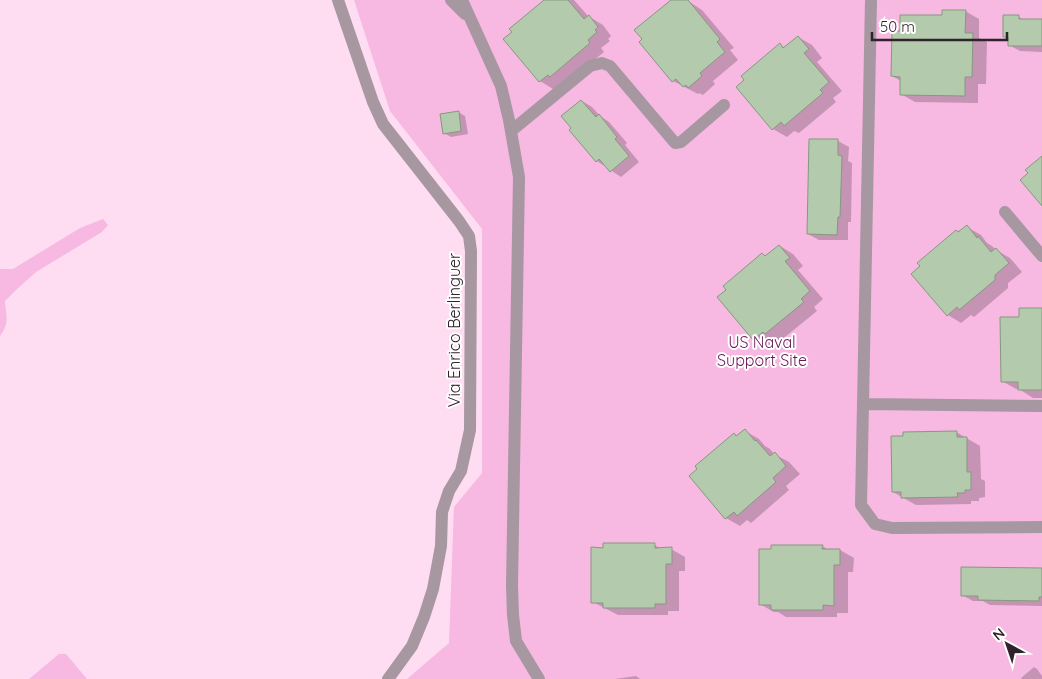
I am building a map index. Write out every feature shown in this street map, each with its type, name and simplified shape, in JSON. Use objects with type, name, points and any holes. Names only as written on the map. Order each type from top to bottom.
[{"type":"street","name":"Via Enrico Berlinguer","points":[[338,0],[373,102],[383,124],[459,221],[468,236],[471,251],[470,430],[462,471],[449,491],[442,512],[441,546],[433,589],[412,646],[388,679]]},
{"type":"street","points":[[451,0],[471,20]]},
{"type":"street","points":[[462,0],[501,86],[519,178],[513,615],[516,641],[539,679]]},
{"type":"street","points":[[871,0],[862,505],[875,524],[892,528],[1042,527]]},
{"type":"street","points":[[511,131],[590,66],[602,63],[610,66],[675,143],[681,142],[724,105]]},
{"type":"street","points":[[1005,212],[1042,256]]},
{"type":"street","points":[[864,404],[1042,406]]},
{"type":"green space","name":"US Naval Support Site","points":[[354,0],[1042,0],[1042,679],[407,679],[449,643],[454,507],[482,473],[482,229],[390,111]]},
{"type":"green space","points":[[103,219],[108,225],[102,232],[36,272],[5,301],[6,323],[0,336],[0,269],[13,269],[80,228]]},
{"type":"green space","points":[[59,654],[66,654],[87,679],[29,679]]},
{"type":"building","points":[[544,0],[568,0],[584,19],[589,15],[598,27],[595,30],[597,32],[588,40],[590,43],[550,77],[548,75],[539,82],[503,39],[512,32],[509,29]]},
{"type":"building","points":[[671,0],[688,0],[720,39],[717,42],[725,52],[700,73],[702,76],[688,88],[686,85],[683,87],[676,79],[672,82],[639,42],[642,39],[634,30]]},
{"type":"building","points":[[942,10],[966,10],[965,33],[973,33],[972,77],[965,77],[965,96],[900,95],[900,77],[891,76],[892,31],[900,31],[900,15],[942,15]]},
{"type":"building","points":[[1003,15],[1019,15],[1019,19],[1042,19],[1042,46],[1008,46],[1008,37],[1003,37]]},
{"type":"building","points":[[798,36],[809,49],[804,53],[829,82],[820,90],[823,93],[784,126],[781,122],[772,130],[736,87],[744,80],[741,76],[780,43],[783,48]]},
{"type":"building","points":[[581,100],[596,117],[599,114],[617,137],[615,139],[629,156],[610,172],[599,159],[596,162],[569,130],[571,128],[561,116]]},
{"type":"building","points":[[459,111],[461,131],[443,134],[440,114]]},
{"type":"building","points":[[809,139],[838,139],[838,155],[842,156],[840,217],[838,217],[837,235],[807,234]]},
{"type":"building","points":[[1042,156],[1042,206],[1020,180],[1028,173],[1025,170]]},
{"type":"building","points":[[967,225],[991,252],[996,248],[1009,263],[995,275],[995,280],[959,310],[957,307],[947,316],[911,274],[920,266],[917,263],[956,230],[958,232]]},
{"type":"building","points":[[779,245],[790,258],[785,261],[810,291],[801,299],[804,302],[765,334],[763,332],[753,340],[717,297],[726,290],[723,286],[762,253],[765,256]]},
{"type":"building","points":[[1019,308],[1042,308],[1042,390],[1018,390],[1018,382],[1001,382],[1000,317],[1019,317]]},
{"type":"building","points":[[745,429],[770,456],[775,452],[786,466],[773,478],[776,482],[737,516],[734,512],[725,519],[689,476],[697,469],[695,466],[734,433],[736,436]]},
{"type":"building","points":[[957,431],[957,437],[967,437],[967,472],[971,472],[971,490],[965,490],[965,493],[957,493],[958,497],[901,498],[901,492],[892,492],[891,436],[903,436],[903,432]]},
{"type":"building","points":[[603,543],[655,543],[655,548],[672,547],[672,564],[666,564],[666,604],[655,604],[655,608],[603,608],[603,603],[591,603],[591,547],[603,548]]},
{"type":"building","points":[[771,545],[823,545],[822,549],[840,549],[840,565],[834,565],[834,606],[823,605],[823,610],[771,610],[771,605],[759,605],[759,549],[771,549]]},
{"type":"building","points":[[961,567],[1042,568],[1042,597],[1039,597],[1039,601],[978,600],[978,596],[961,596]]}]
